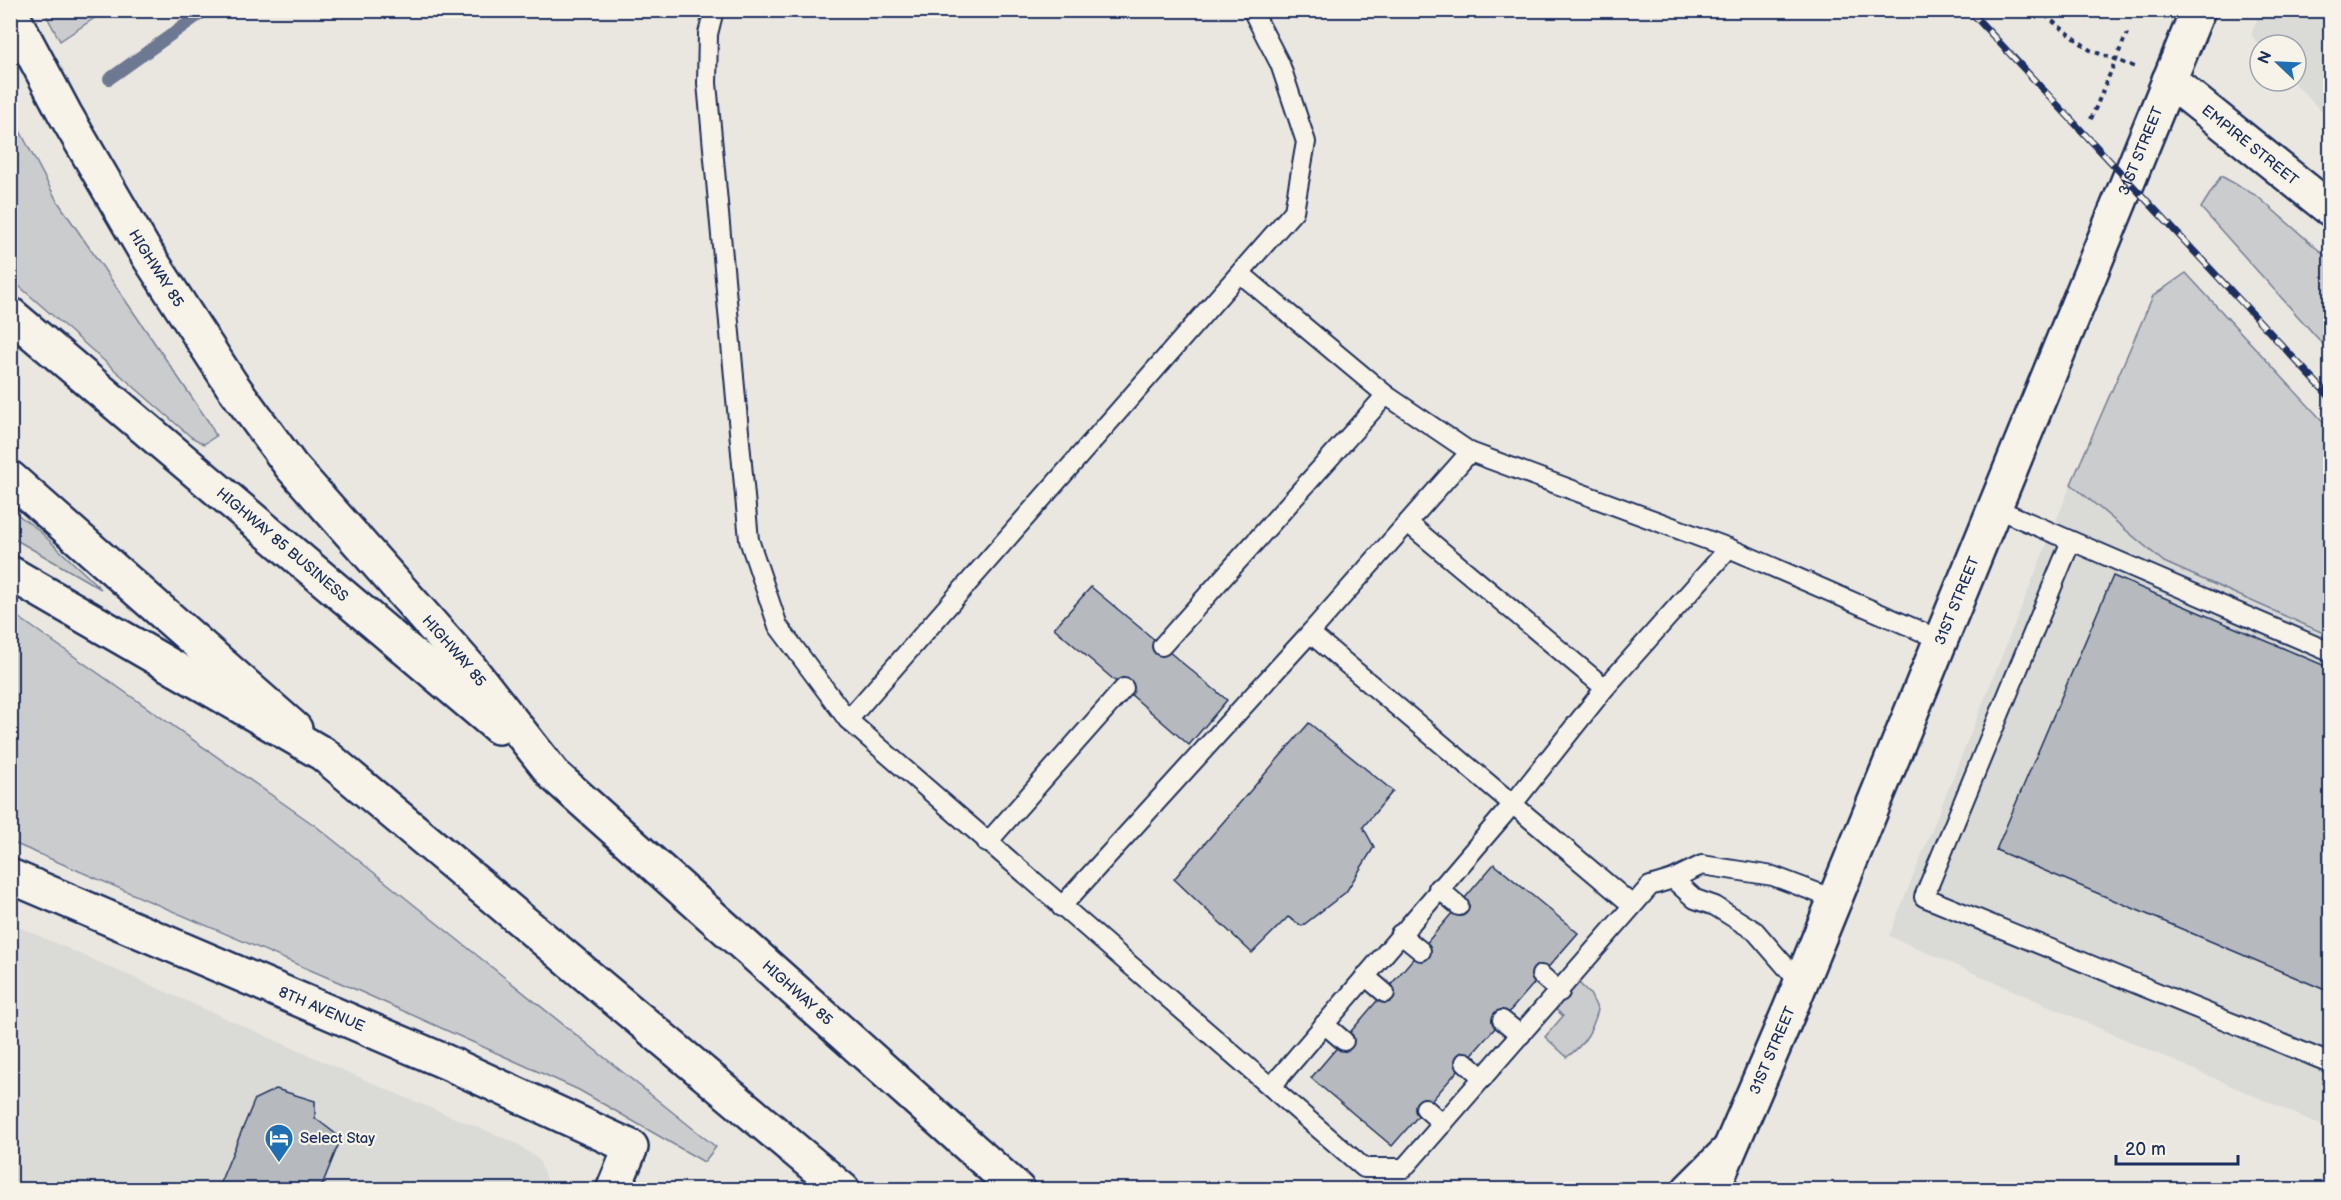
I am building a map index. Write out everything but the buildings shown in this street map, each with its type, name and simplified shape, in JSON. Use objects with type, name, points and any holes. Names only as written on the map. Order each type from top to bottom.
[{"type":"main road","name":"31ST STREET","points":[[1713,1190],[2198,10]]},
{"type":"main road","name":"HIGHWAY 85","points":[[10,11],[65,114],[143,248],[231,384],[291,466],[469,667],[554,775],[1018,1190]]},
{"type":"main road","name":"EMPIRE STREET","points":[[2169,80],[2331,209]]},
{"type":"main road","name":"HIGHWAY 85 BUSINESS","points":[[10,314],[554,775]]},
{"type":"main road","points":[[10,478],[323,754],[843,1190]]},
{"type":"main road","points":[[10,573],[323,754]]},
{"type":"main road","name":"8TH AVENUE","points":[[10,876],[446,1062],[632,1147],[613,1190]]},
{"type":"main road","points":[[1689,1190],[1727,1152]]},
{"type":"lane","points":[[714,10],[708,34],[707,83],[748,540],[778,626],[848,720],[1364,1168],[1404,1168],[1560,992],[1631,904],[1650,886],[1673,879],[1702,865],[1773,876],[1834,899]]},
{"type":"lane","points":[[848,720],[1294,212],[1306,142],[1280,64],[1252,10]]},
{"type":"lane","points":[[1241,274],[1386,395],[1470,452],[1729,548],[1941,640]]},
{"type":"lane","points":[[1162,646],[1386,395]]},
{"type":"lane","points":[[1061,907],[1310,633],[1470,452]]},
{"type":"lane","points":[[1995,508],[2331,652]]},
{"type":"lane","points":[[1408,523],[1605,688]]},
{"type":"lane","points":[[2071,541],[1924,897],[2331,1063]]},
{"type":"lane","points":[[1271,1087],[1438,888],[1512,805],[1605,688],[1729,548]]},
{"type":"lane","points":[[1310,633],[1631,904]]},
{"type":"lane","points":[[987,843],[1124,688]]},
{"type":"lane","points":[[1673,879],[1695,899],[1715,906],[1755,931],[1800,983]]},
{"type":"lane","points":[[1438,888],[1459,906]]},
{"type":"lane","points":[[1400,934],[1421,951]]},
{"type":"lane","points":[[1541,975],[1560,992]]},
{"type":"lane","points":[[1365,976],[1384,993]]},
{"type":"lane","points":[[1502,1020],[1521,1035]]},
{"type":"lane","points":[[1324,1024],[1344,1041]]},
{"type":"lane","points":[[1465,1062],[1483,1078]]},
{"type":"lane","points":[[1425,1108],[1443,1124]]},
{"type":"path","points":[[2038,10],[2090,50],[2169,80]]},
{"type":"path","points":[[2091,119],[2127,33]]},
{"type":"shaded area","points":[[44,11],[105,11],[60,41]]},
{"type":"shaded area","points":[[2260,11],[2330,11],[2330,121],[2304,93],[2308,93],[2308,33],[2252,33]]},
{"type":"shaded area","points":[[10,112],[56,199],[208,421],[216,436],[204,444],[191,437],[11,279]]},
{"type":"shaded area","points":[[2221,176],[2257,196],[2330,260],[2330,352],[2201,208]]},
{"type":"shaded area","points":[[2186,273],[2330,429],[2330,636],[2164,562],[2071,484],[2153,296]]},
{"type":"shaded area","points":[[2071,484],[2164,562],[2330,636],[2330,1129],[1889,936]]},
{"type":"shaded area","points":[[10,509],[36,528],[101,589],[11,537]]},
{"type":"shaded area","points":[[11,612],[317,827],[716,1147],[704,1162],[579,1090],[350,987],[11,842]]},
{"type":"shaded area","points":[[10,923],[404,1097],[516,1143],[539,1160],[550,1189],[11,1189]]},
{"type":"shaded area","points":[[1578,982],[1590,994],[1598,1010],[1587,1037],[1567,1057],[1545,1037],[1563,1016],[1549,1003]]},
{"type":"waterway","points":[[109,79],[206,10]]},
{"type":"railway","points":[[1969,10],[2330,397]]},
{"type":"place","name":"Select Stay","points":[[279,1164]]}]
